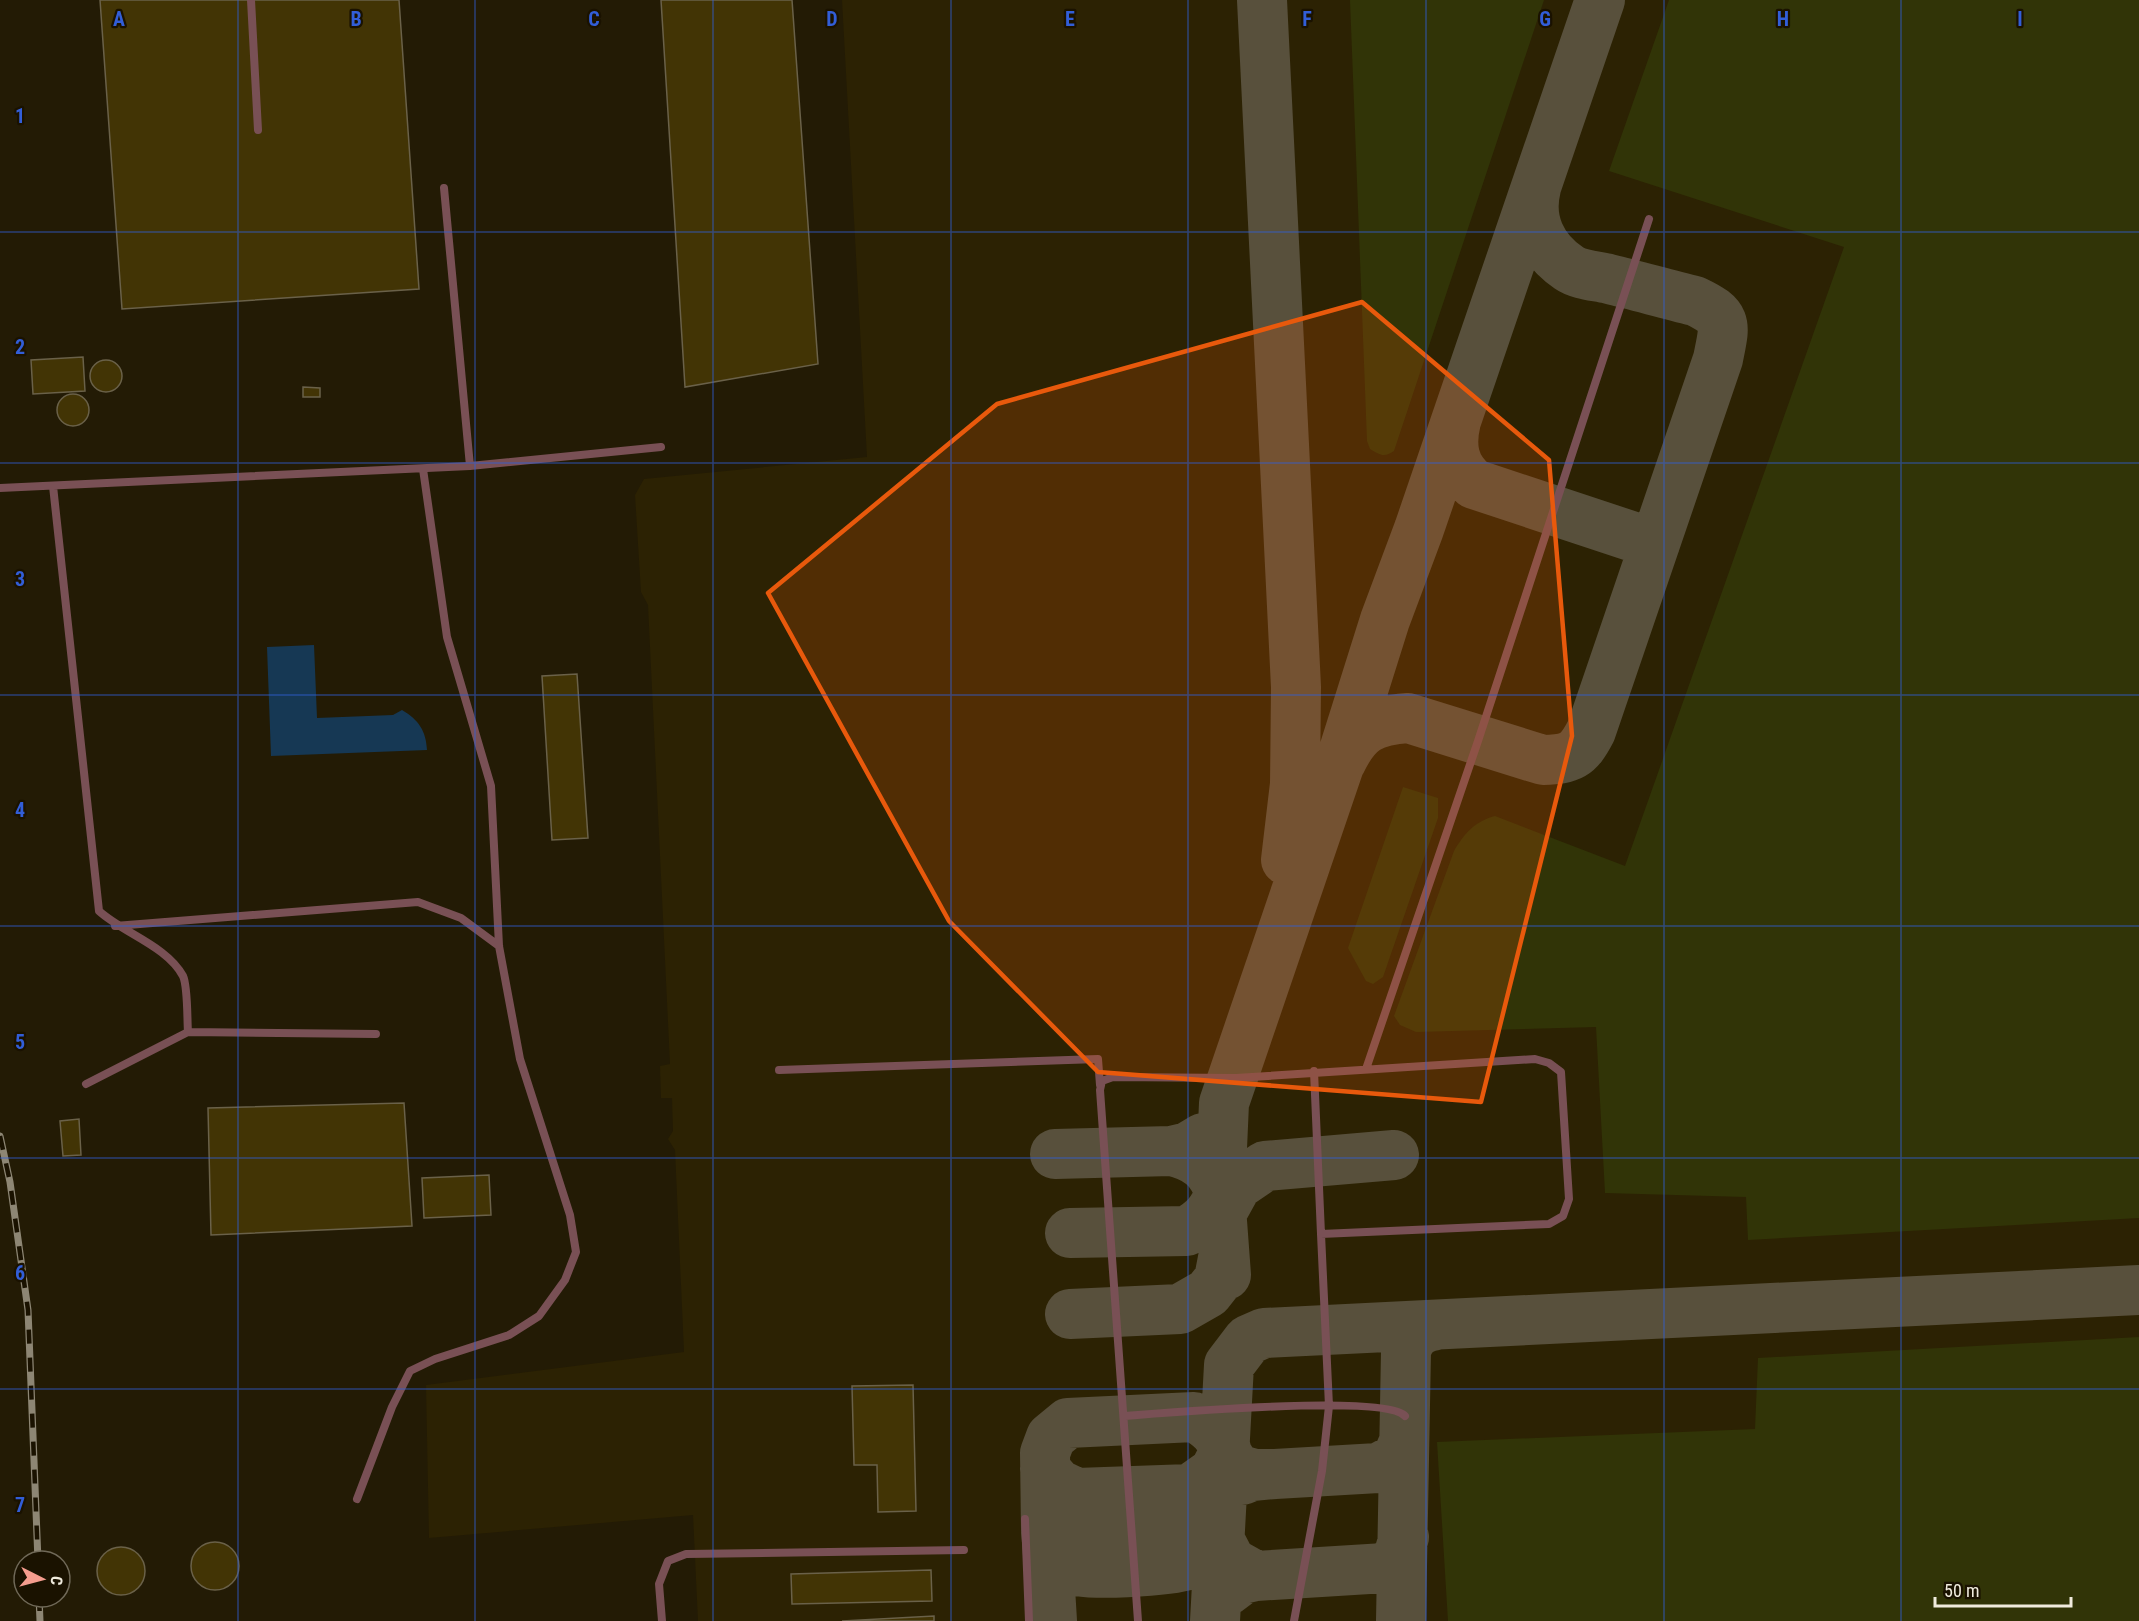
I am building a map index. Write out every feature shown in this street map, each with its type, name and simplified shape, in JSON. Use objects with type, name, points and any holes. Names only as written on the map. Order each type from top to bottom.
[{"type":"lane","points":[[251,0],[258,130]]},
{"type":"lane","points":[[444,188],[470,466]]},
{"type":"lane","points":[[1366,1069],[1474,752],[1649,219]]},
{"type":"lane","points":[[0,488],[423,469],[660,447]]},
{"type":"lane","points":[[357,1499],[392,1407],[410,1371],[435,1359],[509,1335],[539,1316],[565,1280],[576,1252],[570,1215],[519,1059],[499,946],[491,786],[447,637],[423,469]]},
{"type":"lane","points":[[53,486],[99,911],[115,926],[154,945],[183,977],[188,1032]]},
{"type":"lane","points":[[115,926],[418,902],[461,918],[499,946]]},
{"type":"lane","points":[[87,1084],[188,1032],[376,1034]]},
{"type":"lane","points":[[779,1070],[1098,1059],[1138,1621]]},
{"type":"lane","points":[[1100,1085],[1106,1078],[1113,1077],[1236,1077],[1535,1059],[1549,1063],[1561,1072],[1569,1199],[1563,1216],[1549,1224],[1321,1234]]},
{"type":"lane","points":[[1294,1621],[1322,1471],[1329,1406],[1314,1071]]},
{"type":"lane","points":[[1124,1416],[1227,1408],[1329,1406],[1394,1409],[1405,1416]]},
{"type":"lane","points":[[1025,1519],[1029,1621]]},
{"type":"lane","points":[[663,1621],[659,1584],[668,1561],[686,1554],[964,1550]]},
{"type":"highlighted area","points":[[1362,302],[1549,460],[1572,736],[1481,1102],[1098,1072],[949,921],[768,593],[997,404]]},
{"type":"shaded area","points":[[842,0],[2139,0],[2139,1621],[698,1621],[693,1515],[429,1538],[426,1385],[684,1352],[675,1150],[668,1139],[673,1131],[672,1098],[661,1098],[660,1066],[670,1064],[648,605],[641,592],[635,495],[644,479],[867,457]]},
{"type":"green space","points":[[1350,0],[1544,0],[1394,451],[1385,455],[1370,449],[1367,441]]},
{"type":"green space","points":[[1669,0],[2139,0],[2139,1218],[1748,1240],[1746,1197],[1605,1193],[1596,1027],[1416,1032],[1400,1025],[1394,1016],[1454,851],[1466,834],[1476,825],[1495,816],[1625,866],[1844,247],[1609,171]]},
{"type":"green space","points":[[1403,787],[1438,798],[1438,818],[1383,977],[1373,984],[1366,981],[1348,948]]},
{"type":"green space","points":[[2139,1337],[2139,1621],[1448,1621],[1437,1442],[1755,1429],[1758,1358]]},
{"type":"water","points":[[314,645],[317,718],[393,715],[402,710],[420,727],[425,737],[427,750],[271,756],[267,647]]},
{"type":"building","points":[[100,0],[399,0],[419,289],[122,309]]},
{"type":"building","points":[[661,0],[792,0],[818,364],[685,387]]},
{"type":"building","points":[[83,357],[85,391],[33,394],[31,360]]},
{"type":"building","points":[[106,360],[117,365],[122,376],[117,387],[106,392],[95,387],[90,376],[95,365]]},
{"type":"building","points":[[303,387],[320,388],[320,397],[303,397]]},
{"type":"building","points":[[73,394],[84,399],[89,410],[84,421],[73,426],[62,421],[57,410],[62,399]]},
{"type":"building","points":[[577,674],[588,838],[552,840],[542,676]]},
{"type":"building","points":[[404,1103],[412,1226],[211,1235],[208,1108]]},
{"type":"building","points":[[79,1119],[81,1155],[63,1156],[60,1121]]},
{"type":"building","points":[[489,1175],[491,1215],[424,1218],[422,1178]]},
{"type":"building","points":[[913,1385],[916,1511],[878,1512],[877,1465],[854,1465],[852,1386]]},
{"type":"building","points":[[210,1542],[220,1542],[232,1549],[239,1561],[239,1571],[232,1583],[220,1590],[210,1590],[195,1579],[191,1571],[191,1561],[202,1546]]},
{"type":"building","points":[[116,1547],[126,1547],[138,1554],[145,1566],[145,1576],[138,1588],[126,1595],[116,1595],[101,1584],[97,1576],[97,1566],[108,1551]]},
{"type":"building","points":[[931,1570],[932,1601],[792,1604],[791,1574]]},
{"type":"building","points":[[934,1616],[934,1621],[842,1621]]},
{"type":"taxiway","points":[[1262,0],[1296,687],[1295,784],[1286,860]]},
{"type":"taxiway","points":[[1226,1275],[1220,1194],[1224,1103],[1340,763],[1385,620],[1419,529],[1600,0]]},
{"type":"taxiway","points":[[1341,762],[1359,734],[1384,722],[1408,718],[1543,760],[1560,759],[1573,755],[1582,746],[1591,731],[1718,359],[1722,323],[1719,317],[1706,307],[1695,301],[1578,272],[1559,260],[1544,243],[1539,233],[1534,211],[1536,188]]},
{"type":"taxiway","points":[[1456,421],[1453,439],[1455,456],[1461,470],[1474,484],[1655,544]]},
{"type":"taxiway","points":[[1055,1154],[1171,1151],[1188,1147],[1203,1138]]},
{"type":"taxiway","points":[[1070,1233],[1187,1231],[1199,1224],[1211,1211],[1220,1194],[1217,1185],[1208,1171],[1196,1160],[1171,1151]]},
{"type":"taxiway","points":[[1221,1214],[1237,1185],[1265,1166],[1394,1155]]},
{"type":"taxiway","points":[[1070,1314],[1180,1309],[1208,1293],[1219,1279],[1224,1253]]},
{"type":"taxiway","points":[[1215,1621],[1229,1365],[1248,1340],[1264,1333],[2139,1290]]},
{"type":"taxiway","points":[[1401,1621],[1406,1351],[1417,1333],[1437,1325]]},
{"type":"taxiway","points":[[1046,1530],[1045,1453],[1051,1437],[1068,1423],[1194,1417],[1217,1435],[1237,1469],[1255,1474],[1275,1474]]},
{"type":"taxiway","points":[[1242,1480],[1252,1476],[1378,1468],[1397,1458],[1404,1442]]},
{"type":"taxiway","points":[[1045,1469],[1058,1484],[1077,1493],[1190,1489],[1214,1472],[1226,1449]]},
{"type":"taxiway","points":[[1080,1531],[1183,1530],[1199,1524],[1210,1515],[1222,1486]]},
{"type":"taxiway","points":[[1062,1502],[1049,1521],[1046,1537],[1053,1554],[1068,1569],[1108,1573],[1179,1567],[1197,1560],[1218,1537],[1231,1562],[1256,1576]]},
{"type":"taxiway","points":[[1227,1591],[1243,1579],[1256,1576],[1385,1568],[1398,1557],[1404,1537]]},
{"type":"taxiway","points":[[1047,1539],[1052,1621]]},
{"type":"railway","points":[[0,1136],[10,1182],[28,1310],[38,1549]]},
{"type":"railway","points":[[40,1609],[40,1621]]}]
